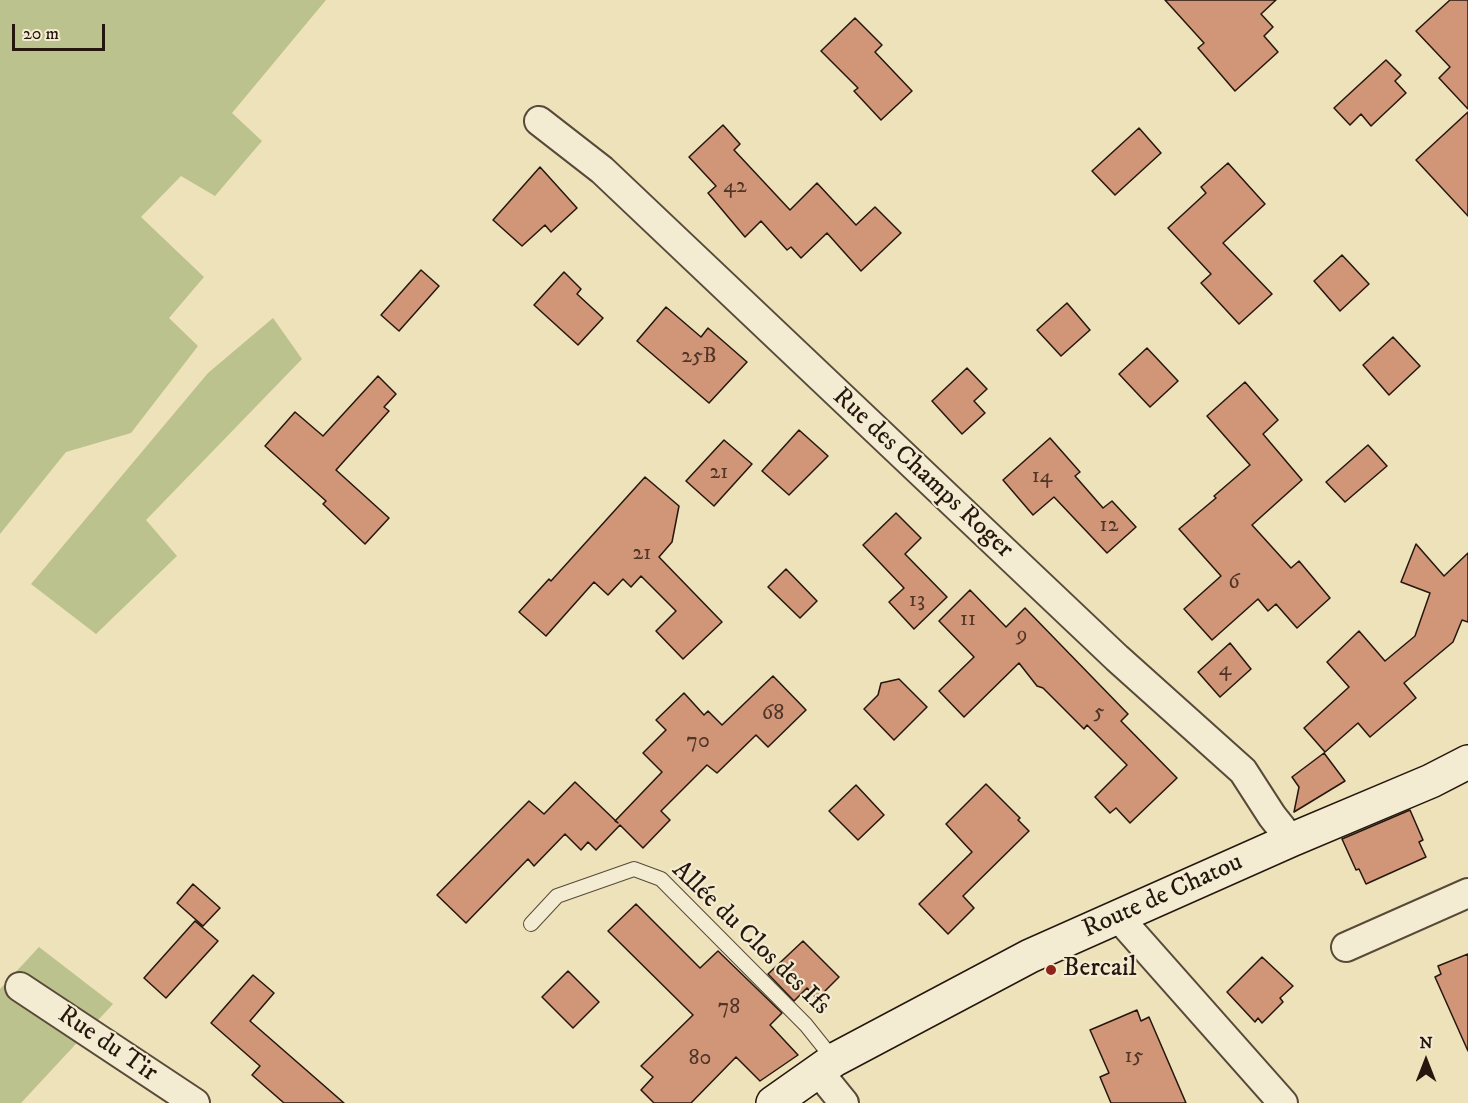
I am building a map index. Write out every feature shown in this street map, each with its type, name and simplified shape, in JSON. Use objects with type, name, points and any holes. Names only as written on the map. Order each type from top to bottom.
[{"type":"street","name":"Rue des Champs Roger","points":[[539,121],[602,170],[1117,658],[1243,771],[1272,816],[1291,840]]},
{"type":"street","name":"Route de Chatou","points":[[773,1103],[826,1065],[1030,956],[1291,840],[1431,781],[1468,762]]},
{"type":"street","points":[[1346,947],[1468,893]]},
{"type":"street","points":[[1119,918],[1283,1103]]},
{"type":"street","name":"Rue du Tir","points":[[20,987],[195,1103]]},
{"type":"street","points":[[826,1065],[844,1103]]},
{"type":"lane","name":"Allée du Clos des Ifs","points":[[531,924],[557,896],[634,869],[661,879],[806,1025],[826,1065]]},
{"type":"green space","points":[[0,0],[326,0],[232,113],[262,141],[215,196],[181,176],[141,217],[204,277],[169,318],[198,346],[131,433],[66,452],[0,534]]},
{"type":"green space","points":[[273,318],[302,359],[146,520],[177,556],[96,634],[31,584],[208,373]]},
{"type":"green space","points":[[39,947],[113,1004],[21,1103],[0,1103],[0,989]]},
{"type":"building","points":[[1165,0],[1276,0],[1261,14],[1273,27],[1264,36],[1278,52],[1235,91],[1198,48],[1204,43]]},
{"type":"building","points":[[1450,0],[1468,0],[1468,109],[1439,78],[1450,67],[1416,31]]},
{"type":"building","points":[[855,18],[882,45],[875,52],[912,91],[881,120],[854,91],[858,88],[821,51]]},
{"type":"building","points":[[1386,60],[1401,75],[1395,81],[1406,93],[1371,126],[1361,114],[1350,125],[1334,108]]},
{"type":"building","points":[[1468,112],[1468,216],[1416,160]]},
{"type":"building","points":[[723,125],[740,144],[734,150],[790,210],[817,183],[856,225],[875,207],[901,233],[861,271],[827,233],[801,258],[791,247],[787,250],[761,221],[745,237],[708,193],[716,186],[689,157]]},
{"type":"building","points":[[1139,128],[1161,153],[1115,195],[1092,171]]},
{"type":"building","points":[[1228,163],[1265,204],[1223,243],[1272,294],[1239,324],[1201,283],[1211,274],[1168,228],[1206,193],[1201,187]]},
{"type":"building","points":[[540,167],[577,208],[551,232],[545,225],[522,246],[493,220]]},
{"type":"building","points":[[1342,255],[1369,284],[1340,311],[1314,281]]},
{"type":"building","points":[[421,270],[439,286],[399,331],[381,315]]},
{"type":"building","points":[[564,272],[581,289],[577,294],[603,318],[578,345],[534,305]]},
{"type":"building","points":[[1067,303],[1090,330],[1061,356],[1037,330]]},
{"type":"building","points":[[666,307],[701,337],[708,328],[747,362],[709,403],[637,341]]},
{"type":"building","points":[[1393,337],[1420,366],[1389,395],[1363,365]]},
{"type":"building","points":[[1147,348],[1178,381],[1150,407],[1119,374]]},
{"type":"building","points":[[967,368],[987,389],[974,401],[985,413],[962,434],[932,401]]},
{"type":"building","points":[[378,376],[396,394],[384,407],[389,411],[336,470],[389,518],[365,544],[323,504],[326,501],[265,446],[295,412],[323,436]]},
{"type":"building","points":[[1245,382],[1278,420],[1263,434],[1302,480],[1252,525],[1291,568],[1299,561],[1330,598],[1297,628],[1276,604],[1268,611],[1258,599],[1212,640],[1184,609],[1221,576],[1179,529],[1250,465],[1207,416]]},
{"type":"building","points":[[799,430],[828,456],[789,495],[762,471]]},
{"type":"building","points":[[1050,438],[1080,472],[1075,476],[1103,508],[1112,501],[1136,527],[1107,553],[1054,497],[1033,515],[1003,480]]},
{"type":"building","points":[[724,440],[752,464],[714,506],[686,481]]},
{"type":"building","points":[[1368,445],[1387,466],[1345,502],[1326,482]]},
{"type":"building","points":[[645,477],[679,506],[672,542],[659,557],[722,622],[683,659],[656,631],[676,611],[641,576],[631,587],[623,579],[608,595],[594,582],[546,636],[519,612],[549,579],[551,581]]},
{"type":"building","points":[[896,513],[921,538],[905,554],[947,597],[914,629],[889,602],[904,588],[863,545]]},
{"type":"building","points":[[1416,544],[1444,576],[1468,553],[1468,622],[1462,620],[1453,642],[1404,683],[1416,698],[1370,737],[1358,723],[1325,752],[1304,728],[1349,687],[1327,662],[1359,631],[1385,661],[1415,636],[1430,593],[1401,582]]},
{"type":"building","points":[[786,569],[817,601],[800,618],[768,587]]},
{"type":"building","points":[[970,590],[1006,627],[1025,608],[1128,714],[1121,721],[1177,778],[1130,823],[1116,808],[1110,813],[1095,797],[1127,765],[1087,725],[1084,729],[1043,688],[1037,686],[1019,663],[964,717],[939,691],[974,657],[939,621]]},
{"type":"building","points":[[1230,643],[1251,669],[1220,697],[1198,672]]},
{"type":"building","points":[[773,676],[806,710],[768,747],[756,735],[717,773],[707,765],[661,811],[670,820],[643,848],[620,825],[596,850],[588,842],[581,850],[565,834],[534,866],[528,859],[466,923],[437,895],[529,801],[544,814],[575,782],[615,821],[662,772],[643,753],[666,730],[656,720],[684,693],[704,715],[708,711],[722,725]]},
{"type":"building","points":[[899,679],[927,707],[894,740],[864,709],[878,695],[881,683]]},
{"type":"building","points":[[1324,753],[1345,781],[1294,812],[1299,787],[1292,777]]},
{"type":"building","points":[[986,784],[1020,818],[1018,820],[1029,831],[963,896],[974,908],[948,934],[919,904],[972,852],[946,824]]},
{"type":"building","points":[[856,785],[884,815],[858,840],[829,811]]},
{"type":"building","points":[[1410,810],[1423,840],[1419,842],[1426,857],[1366,884],[1359,869],[1356,870],[1342,839]]},
{"type":"building","points":[[193,884],[220,908],[203,926],[177,903]]},
{"type":"building","points":[[636,904],[700,968],[718,951],[782,1013],[770,1025],[798,1055],[760,1081],[736,1057],[691,1103],[654,1103],[641,1090],[653,1077],[641,1066],[693,1015],[608,931]]},
{"type":"building","points":[[195,921],[218,941],[166,998],[144,978]]},
{"type":"building","points":[[803,941],[839,977],[817,999],[807,988],[794,1001],[768,974]]},
{"type":"building","points":[[1468,954],[1468,1051],[1435,977],[1441,974],[1438,966]]},
{"type":"building","points":[[1262,957],[1293,986],[1280,998],[1283,1002],[1262,1023],[1258,1018],[1255,1022],[1227,992]]},
{"type":"building","points":[[568,971],[599,1002],[573,1028],[542,997]]},
{"type":"building","points":[[253,975],[274,993],[250,1021],[344,1103],[284,1103],[252,1075],[260,1066],[211,1023]]},
{"type":"building","points":[[1137,1010],[1141,1021],[1149,1017],[1186,1103],[1111,1103],[1100,1077],[1109,1073],[1090,1030]]},
{"type":"place","name":"Bercail","points":[[1051,970]]}]
